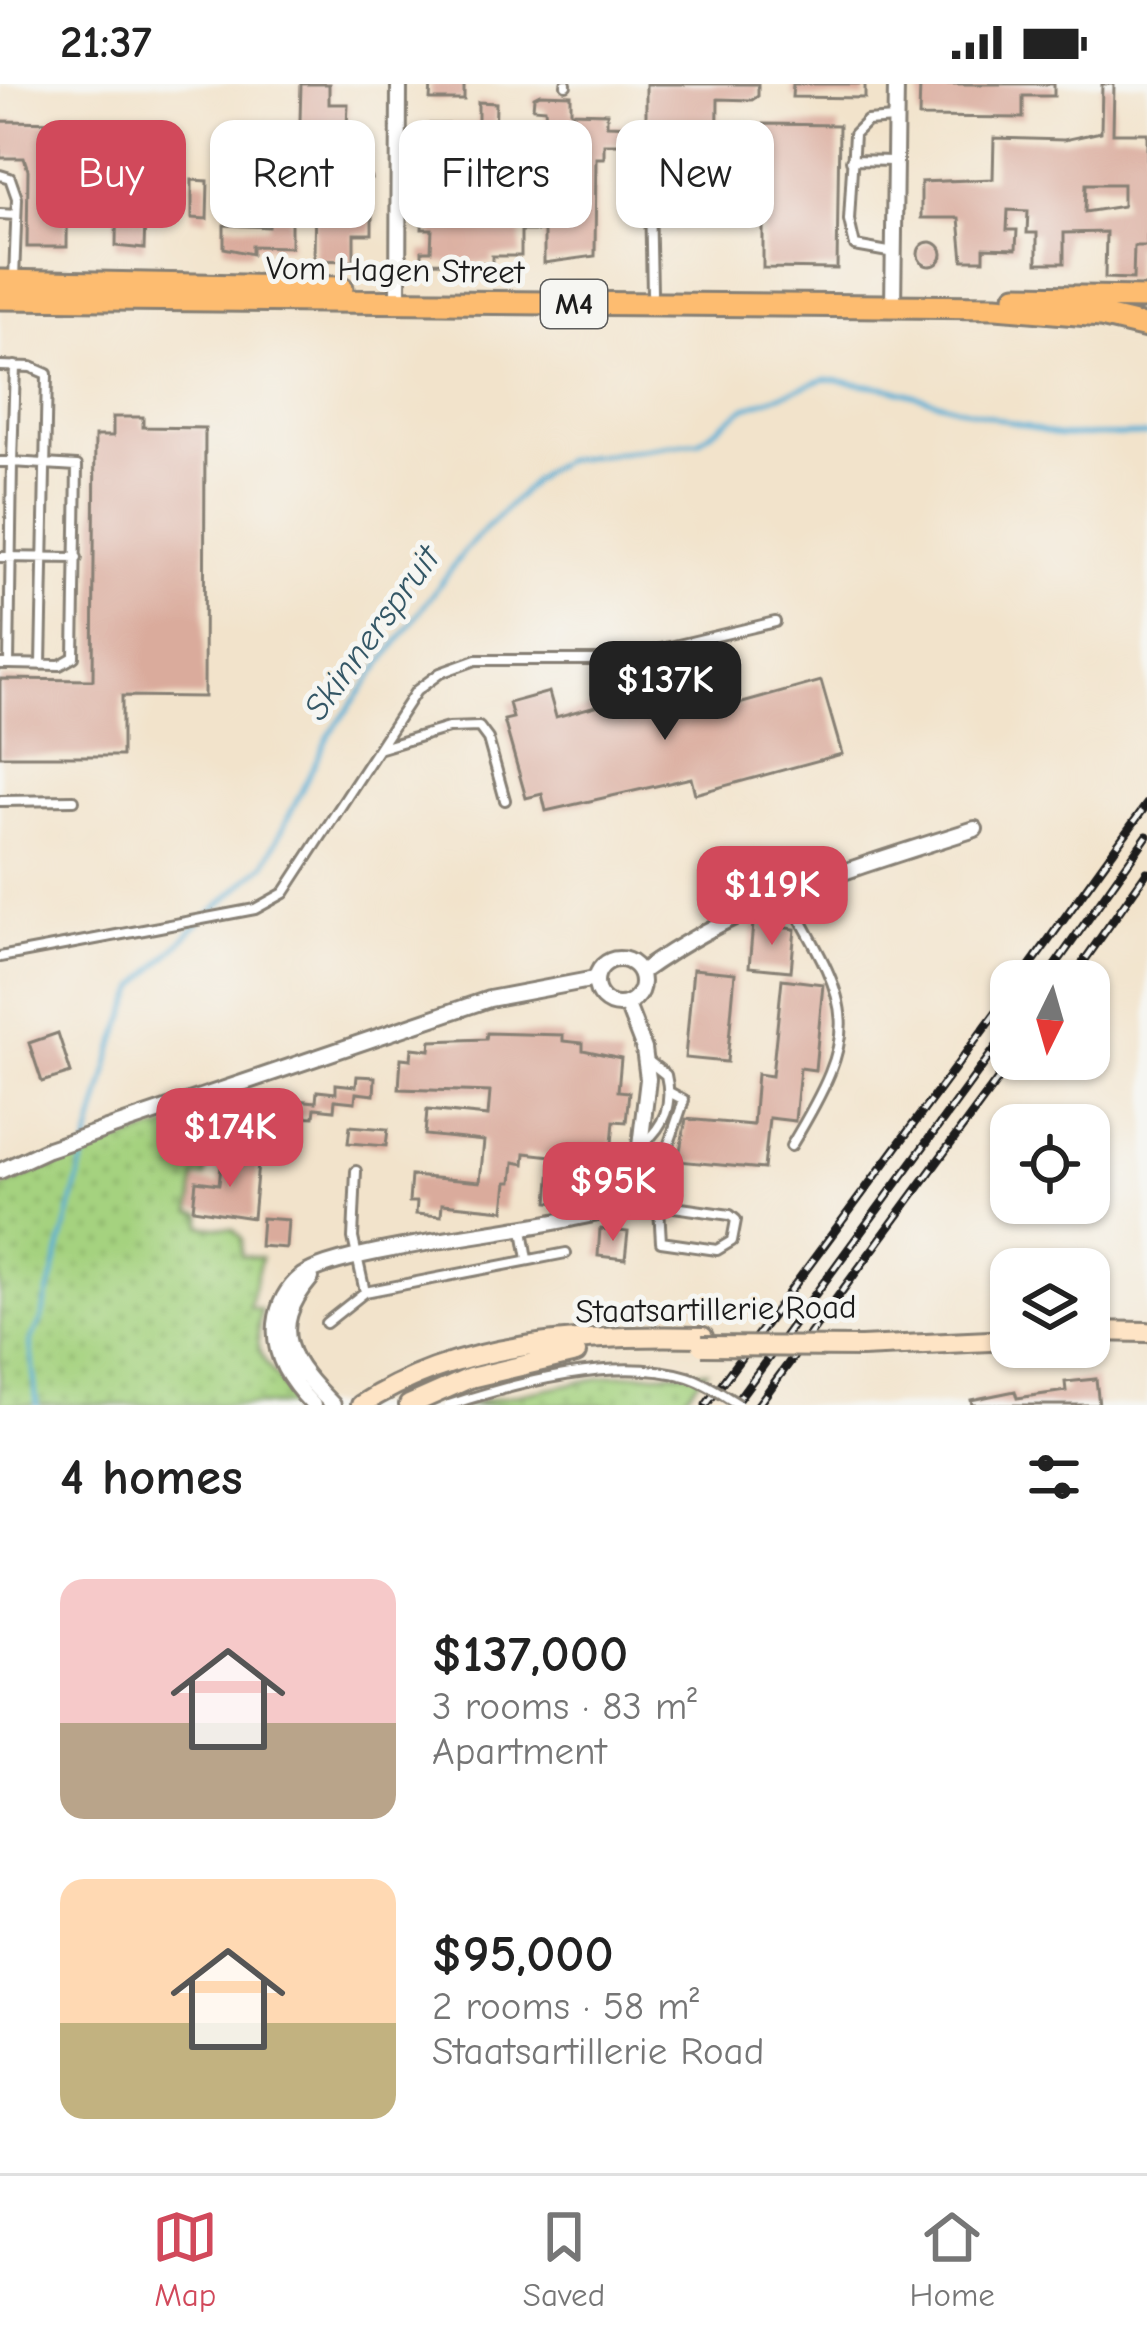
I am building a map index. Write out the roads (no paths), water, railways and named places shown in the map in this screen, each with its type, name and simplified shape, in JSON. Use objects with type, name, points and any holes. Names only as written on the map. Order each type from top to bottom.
[{"type":"main road","name":"Vom Hagen Street","points":[[5,286],[398,296],[1147,298]]},
{"type":"main road","name":"Vom Hagen Street","points":[[398,296],[652,292],[893,300],[1101,316],[1147,327]]},
{"type":"street","points":[[398,296],[399,84]]},
{"type":"street","points":[[893,300],[896,84]]},
{"type":"street","points":[[641,972],[722,920],[784,890],[975,829]]},
{"type":"street","points":[[0,1171],[48,1149],[489,999],[595,980],[609,961],[621,958],[641,972],[643,985],[627,1005]]},
{"type":"street","points":[[595,980],[604,1001],[627,1005]]},
{"type":"street","points":[[314,1405],[284,1369],[276,1329],[292,1286],[324,1266],[359,1257],[523,1230],[631,1201],[639,1181],[643,1144],[646,1060],[627,1005]]},
{"type":"street","points":[[324,1266],[295,1298],[287,1334],[296,1364],[333,1405]]},
{"type":"street","points":[[1110,1331],[1147,1332]]},
{"type":"street","name":"Staatsartillerie Road","points":[[361,1405],[412,1378],[517,1348],[645,1336],[861,1342],[990,1337]]},
{"type":"street","name":"Staatsartillerie Road","points":[[409,1405],[470,1378],[526,1362],[609,1348],[702,1341]]},
{"type":"street","points":[[1110,1341],[1147,1341]]},
{"type":"lane","points":[[894,253],[855,246],[850,238],[850,160],[860,124],[895,119]]},
{"type":"lane","points":[[850,160],[895,161]]},
{"type":"lane","points":[[0,176],[10,178],[15,188],[16,214],[5,286]]},
{"type":"lane","points":[[0,214],[16,214]]},
{"type":"lane","points":[[651,228],[652,292]]},
{"type":"lane","points":[[0,366],[47,374],[41,664]]},
{"type":"lane","points":[[0,462],[12,462],[74,464],[79,470],[74,657],[60,665],[5,664],[5,557],[12,488],[12,462],[15,366]]},
{"type":"lane","points":[[0,432],[13,432]]},
{"type":"lane","points":[[0,488],[12,488]]},
{"type":"lane","points":[[5,557],[77,558]]},
{"type":"lane","points":[[0,957],[255,909],[284,892],[416,691],[459,663],[615,660],[775,622]]},
{"type":"lane","points":[[380,748],[448,728],[479,727],[488,739],[505,800]]},
{"type":"lane","points":[[0,801],[74,800]]},
{"type":"lane","points":[[784,890],[835,982],[841,1045],[835,1070],[791,1146]]},
{"type":"lane","points":[[643,1144],[661,1127],[669,1092],[666,1076],[646,1060]]},
{"type":"lane","points":[[664,1183],[662,1164],[684,1100],[669,1092]]},
{"type":"lane","points":[[356,1171],[353,1238],[365,1292]]},
{"type":"lane","points":[[631,1201],[734,1216],[732,1241],[717,1250],[662,1242],[658,1208]]},
{"type":"lane","points":[[523,1230],[528,1259]]},
{"type":"lane","points":[[326,1323],[365,1292],[566,1253]]},
{"type":"lane","points":[[449,1405],[491,1391],[619,1369],[689,1377],[738,1405]]},
{"type":"waterway","name":"Skinnerspruit","points":[[207,916],[265,864],[329,735],[466,549],[540,474],[565,460],[699,441],[745,408],[825,379],[889,388],[1060,436],[1147,435]]},
{"type":"waterway","name":"Skinnerspruit","points":[[37,1405],[30,1341],[41,1321],[113,1049],[137,987],[199,923]]},
{"type":"railway","points":[[1034,960],[1147,804]]},
{"type":"railway","points":[[1059,960],[1147,836]]},
{"type":"railway","points":[[1085,960],[1147,872]]},
{"type":"railway","points":[[706,1405],[990,1020]]},
{"type":"railway","points":[[734,1405],[990,1056]]},
{"type":"railway","points":[[758,1405],[998,1080]]}]
